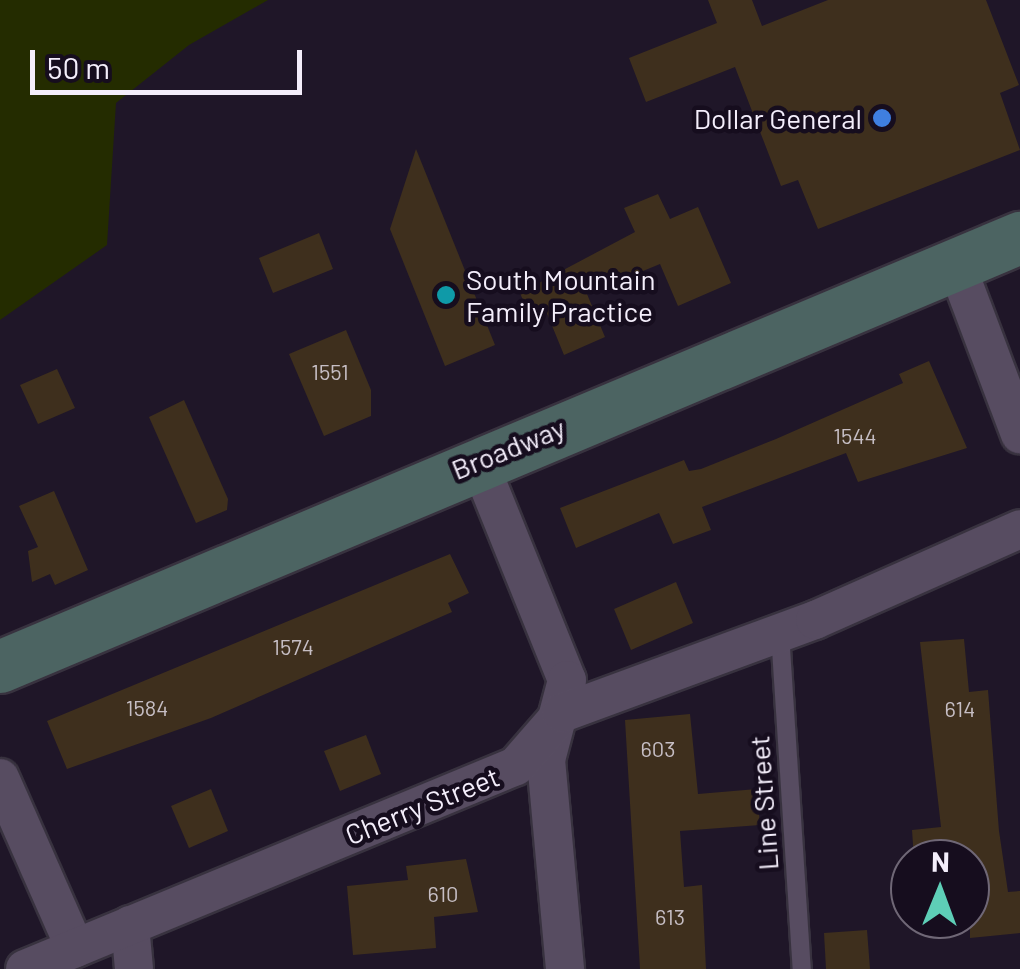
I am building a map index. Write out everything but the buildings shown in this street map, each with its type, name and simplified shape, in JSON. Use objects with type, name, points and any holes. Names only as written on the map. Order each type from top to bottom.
[{"type":"main road","name":"Broadway","points":[[0,668],[478,460],[1020,238]]},
{"type":"street","points":[[956,264],[1020,434]]},
{"type":"street","points":[[478,460],[567,680],[562,713],[546,760],[565,969]]},
{"type":"street","name":"Cherry Street","points":[[25,969],[516,766],[562,713],[780,633],[1020,529]]},
{"type":"street","points":[[0,778],[75,948]]},
{"type":"street","points":[[130,926],[134,969]]},
{"type":"lane","name":"Line Street","points":[[780,633],[802,969]]},
{"type":"green space","points":[[0,0],[268,0],[189,45],[116,103],[107,245],[0,320]]},
{"type":"place","name":"Dollar General","points":[[882,118]]},
{"type":"place","name":"South Mountain Family Practice","points":[[446,295]]}]
